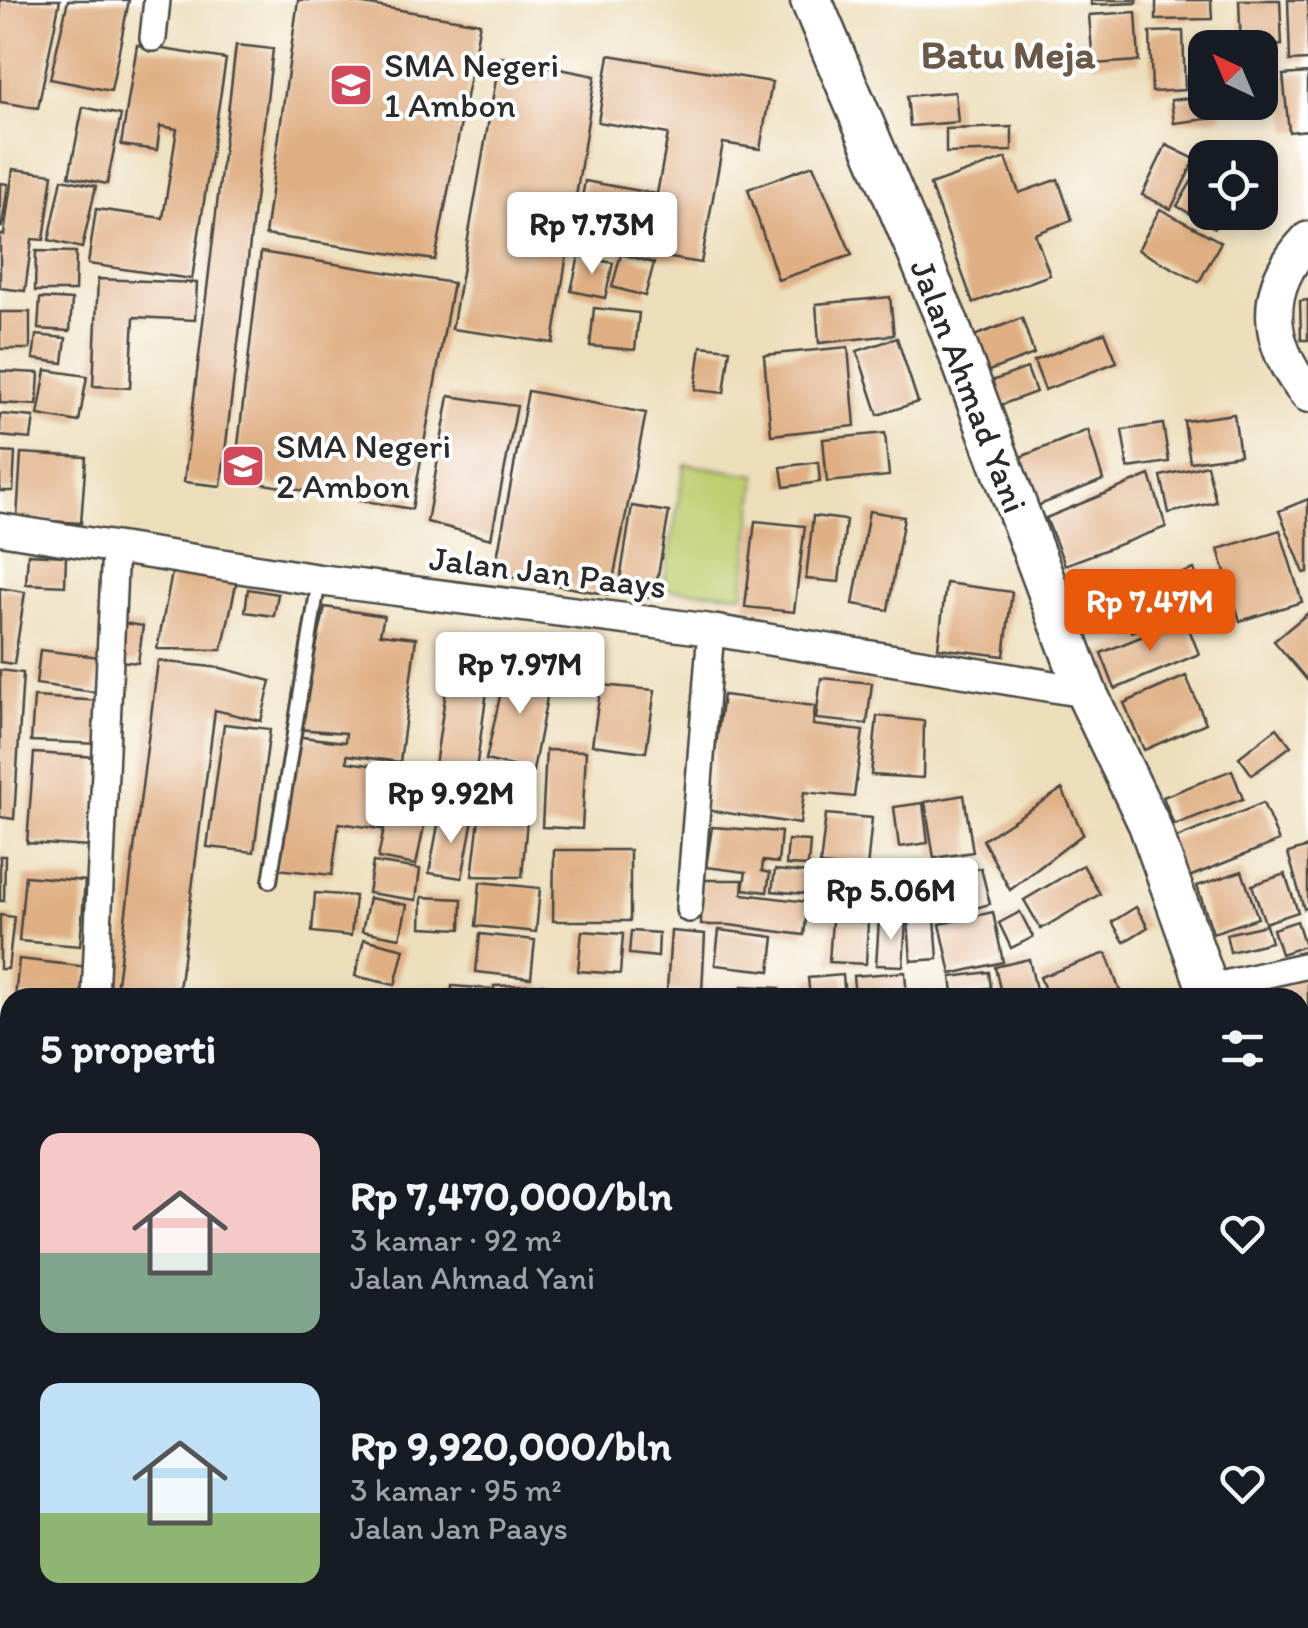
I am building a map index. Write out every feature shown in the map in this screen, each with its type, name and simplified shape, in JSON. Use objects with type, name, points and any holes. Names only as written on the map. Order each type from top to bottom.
[{"type":"highway","name":"Jalan Ahmad Yani","points":[[812,0],[949,326],[1086,692],[1149,824],[1207,988]]},
{"type":"main road","points":[[1308,240],[1292,256],[1280,278],[1274,328],[1282,359],[1308,394]]},
{"type":"street","points":[[153,38],[157,0]]},
{"type":"street","name":"Jalan Jan Paays","points":[[0,529],[319,580],[711,630],[1086,692]]},
{"type":"street","points":[[95,988],[115,546]]},
{"type":"street","points":[[689,909],[711,630]]},
{"type":"street","points":[[1226,988],[1308,964]]},
{"type":"lane","points":[[270,881],[319,580]]},
{"type":"green space","points":[[685,464],[757,475],[743,594],[663,589]]},
{"type":"building","points":[[0,0],[60,0],[38,108],[0,102]]},
{"type":"building","points":[[68,0],[129,0],[111,91],[50,79]]},
{"type":"building","points":[[298,0],[339,0],[480,23],[435,260],[265,235]]},
{"type":"building","points":[[1091,0],[1137,0],[1137,3],[1091,5]]},
{"type":"building","points":[[1156,0],[1211,0],[1212,19],[1156,20]]},
{"type":"building","points":[[1239,0],[1280,0],[1282,45],[1278,45],[1278,30],[1240,30]]},
{"type":"building","points":[[1288,0],[1308,0],[1308,60],[1290,61]]},
{"type":"building","points":[[1136,12],[1139,61],[1093,64],[1089,15]]},
{"type":"building","points":[[1183,31],[1185,90],[1152,92],[1150,32]]},
{"type":"building","points":[[137,45],[226,59],[192,279],[88,264],[96,209],[163,218],[177,129],[160,126],[157,150],[121,145]]},
{"type":"building","points":[[236,45],[273,49],[221,486],[184,482]]},
{"type":"building","points":[[609,55],[772,82],[760,149],[723,143],[701,263],[574,242],[585,181],[657,194],[668,134],[598,122]]},
{"type":"building","points":[[500,57],[595,76],[553,343],[452,329]]},
{"type":"building","points":[[1308,73],[1308,130],[1289,132],[1283,75]]},
{"type":"building","points":[[955,92],[958,122],[910,126],[907,96]]},
{"type":"building","points":[[1188,98],[1188,120],[1198,120],[1174,123],[1171,100]]},
{"type":"building","points":[[83,107],[121,115],[107,184],[69,176]]},
{"type":"building","points":[[1012,127],[1012,151],[946,153],[946,129]]},
{"type":"building","points":[[1166,145],[1188,156],[1188,174],[1171,209],[1142,195]]},
{"type":"building","points":[[1006,158],[1019,193],[1058,179],[1072,220],[1035,234],[1050,275],[973,303],[930,185]]},
{"type":"building","points":[[813,165],[852,255],[778,280],[748,189]]},
{"type":"building","points":[[13,169],[53,174],[44,240],[32,239],[25,291],[0,288],[0,235],[4,235]]},
{"type":"building","points":[[62,179],[96,186],[82,248],[49,240]]},
{"type":"building","points":[[0,183],[8,184],[2,227],[0,227]]},
{"type":"building","points":[[1188,187],[1188,212],[1177,206]]},
{"type":"building","points":[[1160,209],[1188,224],[1188,230],[1199,230],[1221,242],[1199,282],[1138,250]]},
{"type":"building","points":[[36,251],[76,252],[75,291],[35,291]]},
{"type":"building","points":[[261,252],[453,283],[412,509],[234,479]]},
{"type":"building","points":[[621,254],[654,263],[645,296],[612,287]]},
{"type":"building","points":[[579,256],[613,263],[605,298],[571,291]]},
{"type":"building","points":[[98,279],[197,283],[195,320],[134,317],[130,388],[93,386]]},
{"type":"building","points":[[890,297],[894,335],[819,343],[816,304]]},
{"type":"building","points":[[40,298],[72,300],[70,331],[38,329]]},
{"type":"building","points":[[1308,300],[1308,340],[1301,340],[1300,301]]},
{"type":"building","points":[[594,308],[639,313],[635,350],[590,346]]},
{"type":"building","points":[[0,312],[30,312],[30,349],[0,349]]},
{"type":"building","points":[[1022,318],[1034,354],[986,372],[974,336]]},
{"type":"building","points":[[1105,332],[1117,362],[1045,390],[1034,361]]},
{"type":"building","points":[[36,335],[66,338],[63,363],[33,359]]},
{"type":"building","points":[[897,338],[918,402],[878,415],[857,351]]},
{"type":"building","points":[[701,346],[730,349],[724,393],[695,390]]},
{"type":"building","points":[[848,347],[855,426],[771,435],[764,355]]},
{"type":"building","points":[[1027,368],[1036,392],[998,406],[989,382]]},
{"type":"building","points":[[46,370],[87,376],[79,422],[38,415]]},
{"type":"building","points":[[0,371],[39,373],[37,405],[0,403]]},
{"type":"building","points":[[528,391],[646,413],[610,595],[494,574]]},
{"type":"building","points":[[449,396],[517,406],[491,539],[427,522]]},
{"type":"building","points":[[0,414],[34,417],[31,439],[0,436]]},
{"type":"building","points":[[1234,414],[1240,455],[1190,462],[1184,421]]},
{"type":"building","points":[[1163,424],[1169,462],[1128,468],[1122,430]]},
{"type":"building","points":[[1088,430],[1103,480],[1032,508],[1013,460]]},
{"type":"building","points":[[885,433],[889,476],[827,482],[823,439]]},
{"type":"building","points":[[0,452],[15,453],[13,491],[0,491]]},
{"type":"building","points":[[21,453],[86,457],[81,523],[17,519]]},
{"type":"building","points":[[818,462],[820,482],[784,487],[781,467]]},
{"type":"building","points":[[1207,465],[1216,502],[1169,513],[1161,476]]},
{"type":"building","points":[[1150,475],[1166,527],[1065,565],[1046,518]]},
{"type":"building","points":[[1308,499],[1308,572],[1304,573],[1279,511]]},
{"type":"building","points":[[632,506],[669,512],[654,598],[618,592]]},
{"type":"building","points":[[869,511],[904,517],[888,610],[853,604]]},
{"type":"building","points":[[813,516],[846,520],[839,582],[806,579]]},
{"type":"building","points":[[755,521],[805,526],[794,612],[745,607]]},
{"type":"building","points":[[1280,530],[1302,602],[1240,621],[1218,549]]},
{"type":"building","points":[[28,554],[66,556],[65,586],[26,584]]},
{"type":"building","points":[[173,568],[238,575],[222,650],[157,649]]},
{"type":"building","points":[[1194,569],[1206,605],[1131,632],[1118,595]]},
{"type":"building","points":[[946,583],[1012,592],[1004,656],[938,648]]},
{"type":"building","points":[[0,588],[25,592],[14,664],[0,662]]},
{"type":"building","points":[[248,589],[278,594],[274,616],[245,612]]},
{"type":"building","points":[[325,607],[384,616],[380,634],[416,638],[400,762],[347,755],[347,762],[391,768],[381,829],[339,823],[332,875],[276,869],[293,736],[345,742],[346,733],[298,729]]},
{"type":"building","points":[[1308,613],[1308,681],[1274,641]]},
{"type":"building","points":[[1185,619],[1199,654],[1115,689],[1101,653]]},
{"type":"building","points":[[124,623],[143,626],[138,663],[119,661]]},
{"type":"building","points":[[453,643],[493,648],[474,784],[433,779]]},
{"type":"building","points":[[40,650],[100,657],[95,692],[36,684]]},
{"type":"building","points":[[158,661],[221,668],[271,681],[261,721],[215,710],[179,988],[116,988]]},
{"type":"building","points":[[507,664],[552,671],[533,771],[486,760]]},
{"type":"building","points":[[0,670],[23,673],[14,819],[0,817]]},
{"type":"building","points":[[1186,676],[1206,723],[1144,750],[1124,703]]},
{"type":"building","points":[[821,678],[872,683],[867,724],[816,719]]},
{"type":"building","points":[[601,685],[655,690],[646,752],[592,745]]},
{"type":"building","points":[[723,695],[815,706],[813,725],[863,731],[854,797],[804,792],[800,824],[707,810]]},
{"type":"building","points":[[34,697],[103,701],[100,744],[31,741]]},
{"type":"building","points":[[877,716],[924,721],[923,778],[871,775]]},
{"type":"building","points":[[224,724],[270,729],[254,852],[207,847]]},
{"type":"building","points":[[1277,728],[1291,746],[1252,775],[1239,757]]},
{"type":"building","points":[[546,750],[586,751],[582,829],[542,827]]},
{"type":"building","points":[[34,753],[97,757],[90,847],[27,843]]},
{"type":"building","points":[[1232,770],[1243,799],[1174,825],[1163,797]]},
{"type":"building","points":[[484,778],[530,785],[522,877],[472,876]]},
{"type":"building","points":[[399,781],[441,787],[436,818],[395,812]]},
{"type":"building","points":[[1062,789],[1083,834],[1010,890],[983,840]]},
{"type":"building","points":[[964,795],[973,852],[934,858],[925,802]]},
{"type":"building","points":[[923,803],[928,843],[899,847],[894,807]]},
{"type":"building","points":[[1263,803],[1279,841],[1184,879],[1169,841]]},
{"type":"building","points":[[387,814],[425,821],[416,865],[378,858]]},
{"type":"building","points":[[440,814],[473,819],[462,878],[429,873]]},
{"type":"building","points":[[826,814],[872,818],[867,869],[820,865]]},
{"type":"building","points":[[712,827],[781,832],[778,863],[763,861],[762,871],[770,873],[767,892],[743,889],[746,872],[706,867]]},
{"type":"building","points":[[788,840],[810,841],[808,866],[786,865]]},
{"type":"building","points":[[1308,847],[1308,907],[1304,909],[1288,853]]},
{"type":"building","points":[[554,850],[630,850],[630,921],[553,921]]},
{"type":"building","points":[[0,856],[5,856],[4,901],[0,901]]},
{"type":"building","points":[[373,862],[420,869],[416,900],[368,893]]},
{"type":"building","points":[[1083,865],[1100,894],[1041,929],[1024,900]]},
{"type":"building","points":[[981,868],[990,904],[944,917],[934,880]]},
{"type":"building","points":[[775,870],[830,875],[828,896],[772,891]]},
{"type":"building","points":[[1242,871],[1258,918],[1213,933],[1197,886]]},
{"type":"building","points":[[1285,874],[1298,912],[1265,923],[1252,885]]},
{"type":"building","points":[[25,876],[85,881],[80,946],[19,941]]},
{"type":"building","points":[[702,880],[743,880],[742,894],[808,902],[804,935],[701,925]]},
{"type":"building","points":[[480,882],[540,888],[536,932],[476,926]]},
{"type":"building","points":[[830,886],[872,888],[871,913],[829,911]]},
{"type":"building","points":[[315,893],[355,896],[351,936],[312,932]]},
{"type":"building","points":[[422,897],[462,899],[461,929],[421,927]]},
{"type":"building","points":[[369,898],[407,905],[400,938],[362,931]]},
{"type":"building","points":[[1136,907],[1148,927],[1124,942],[1112,922]]},
{"type":"building","points":[[993,912],[1003,962],[951,974],[940,924]]},
{"type":"building","points":[[1020,912],[1033,937],[1011,948],[999,923]]},
{"type":"building","points":[[0,915],[14,917],[8,969],[0,969]]},
{"type":"building","points":[[935,918],[938,959],[911,961],[908,920]]},
{"type":"building","points":[[832,920],[868,922],[866,964],[829,962]]},
{"type":"building","points":[[879,920],[906,921],[903,966],[876,965]]},
{"type":"building","points":[[1297,921],[1305,946],[1281,954],[1273,929]]},
{"type":"building","points":[[1266,925],[1271,942],[1230,952],[1226,934]]},
{"type":"building","points":[[719,930],[774,937],[770,971],[715,965]]},
{"type":"building","points":[[582,931],[623,934],[620,974],[578,971]]},
{"type":"building","points":[[631,931],[659,933],[658,957],[629,954]]},
{"type":"building","points":[[671,931],[705,934],[702,988],[667,988]]},
{"type":"building","points":[[480,934],[535,940],[531,978],[476,972]]},
{"type":"building","points":[[364,939],[404,949],[395,985],[355,976]]},
{"type":"building","points":[[1106,953],[1119,988],[1044,988],[1040,977]]},
{"type":"building","points":[[19,959],[89,967],[86,988],[16,988]]},
{"type":"building","points":[[1029,959],[1036,988],[1000,988],[995,967]]},
{"type":"building","points":[[905,972],[906,988],[854,988],[853,976]]},
{"type":"building","points":[[989,972],[991,988],[952,988],[951,977]]},
{"type":"building","points":[[1308,972],[1308,988],[1270,986]]},
{"type":"building","points":[[843,975],[844,988],[809,988],[808,978]]},
{"type":"building","points":[[543,984],[543,988],[494,988]]},
{"type":"place","name":"SMA Negeri 1 Ambon","points":[[351,85]]},
{"type":"place","name":"SMA Negeri 2 Ambon","points":[[243,466]]},
{"type":"district","name":"Batu Meja","points":[[1008,54]]}]
